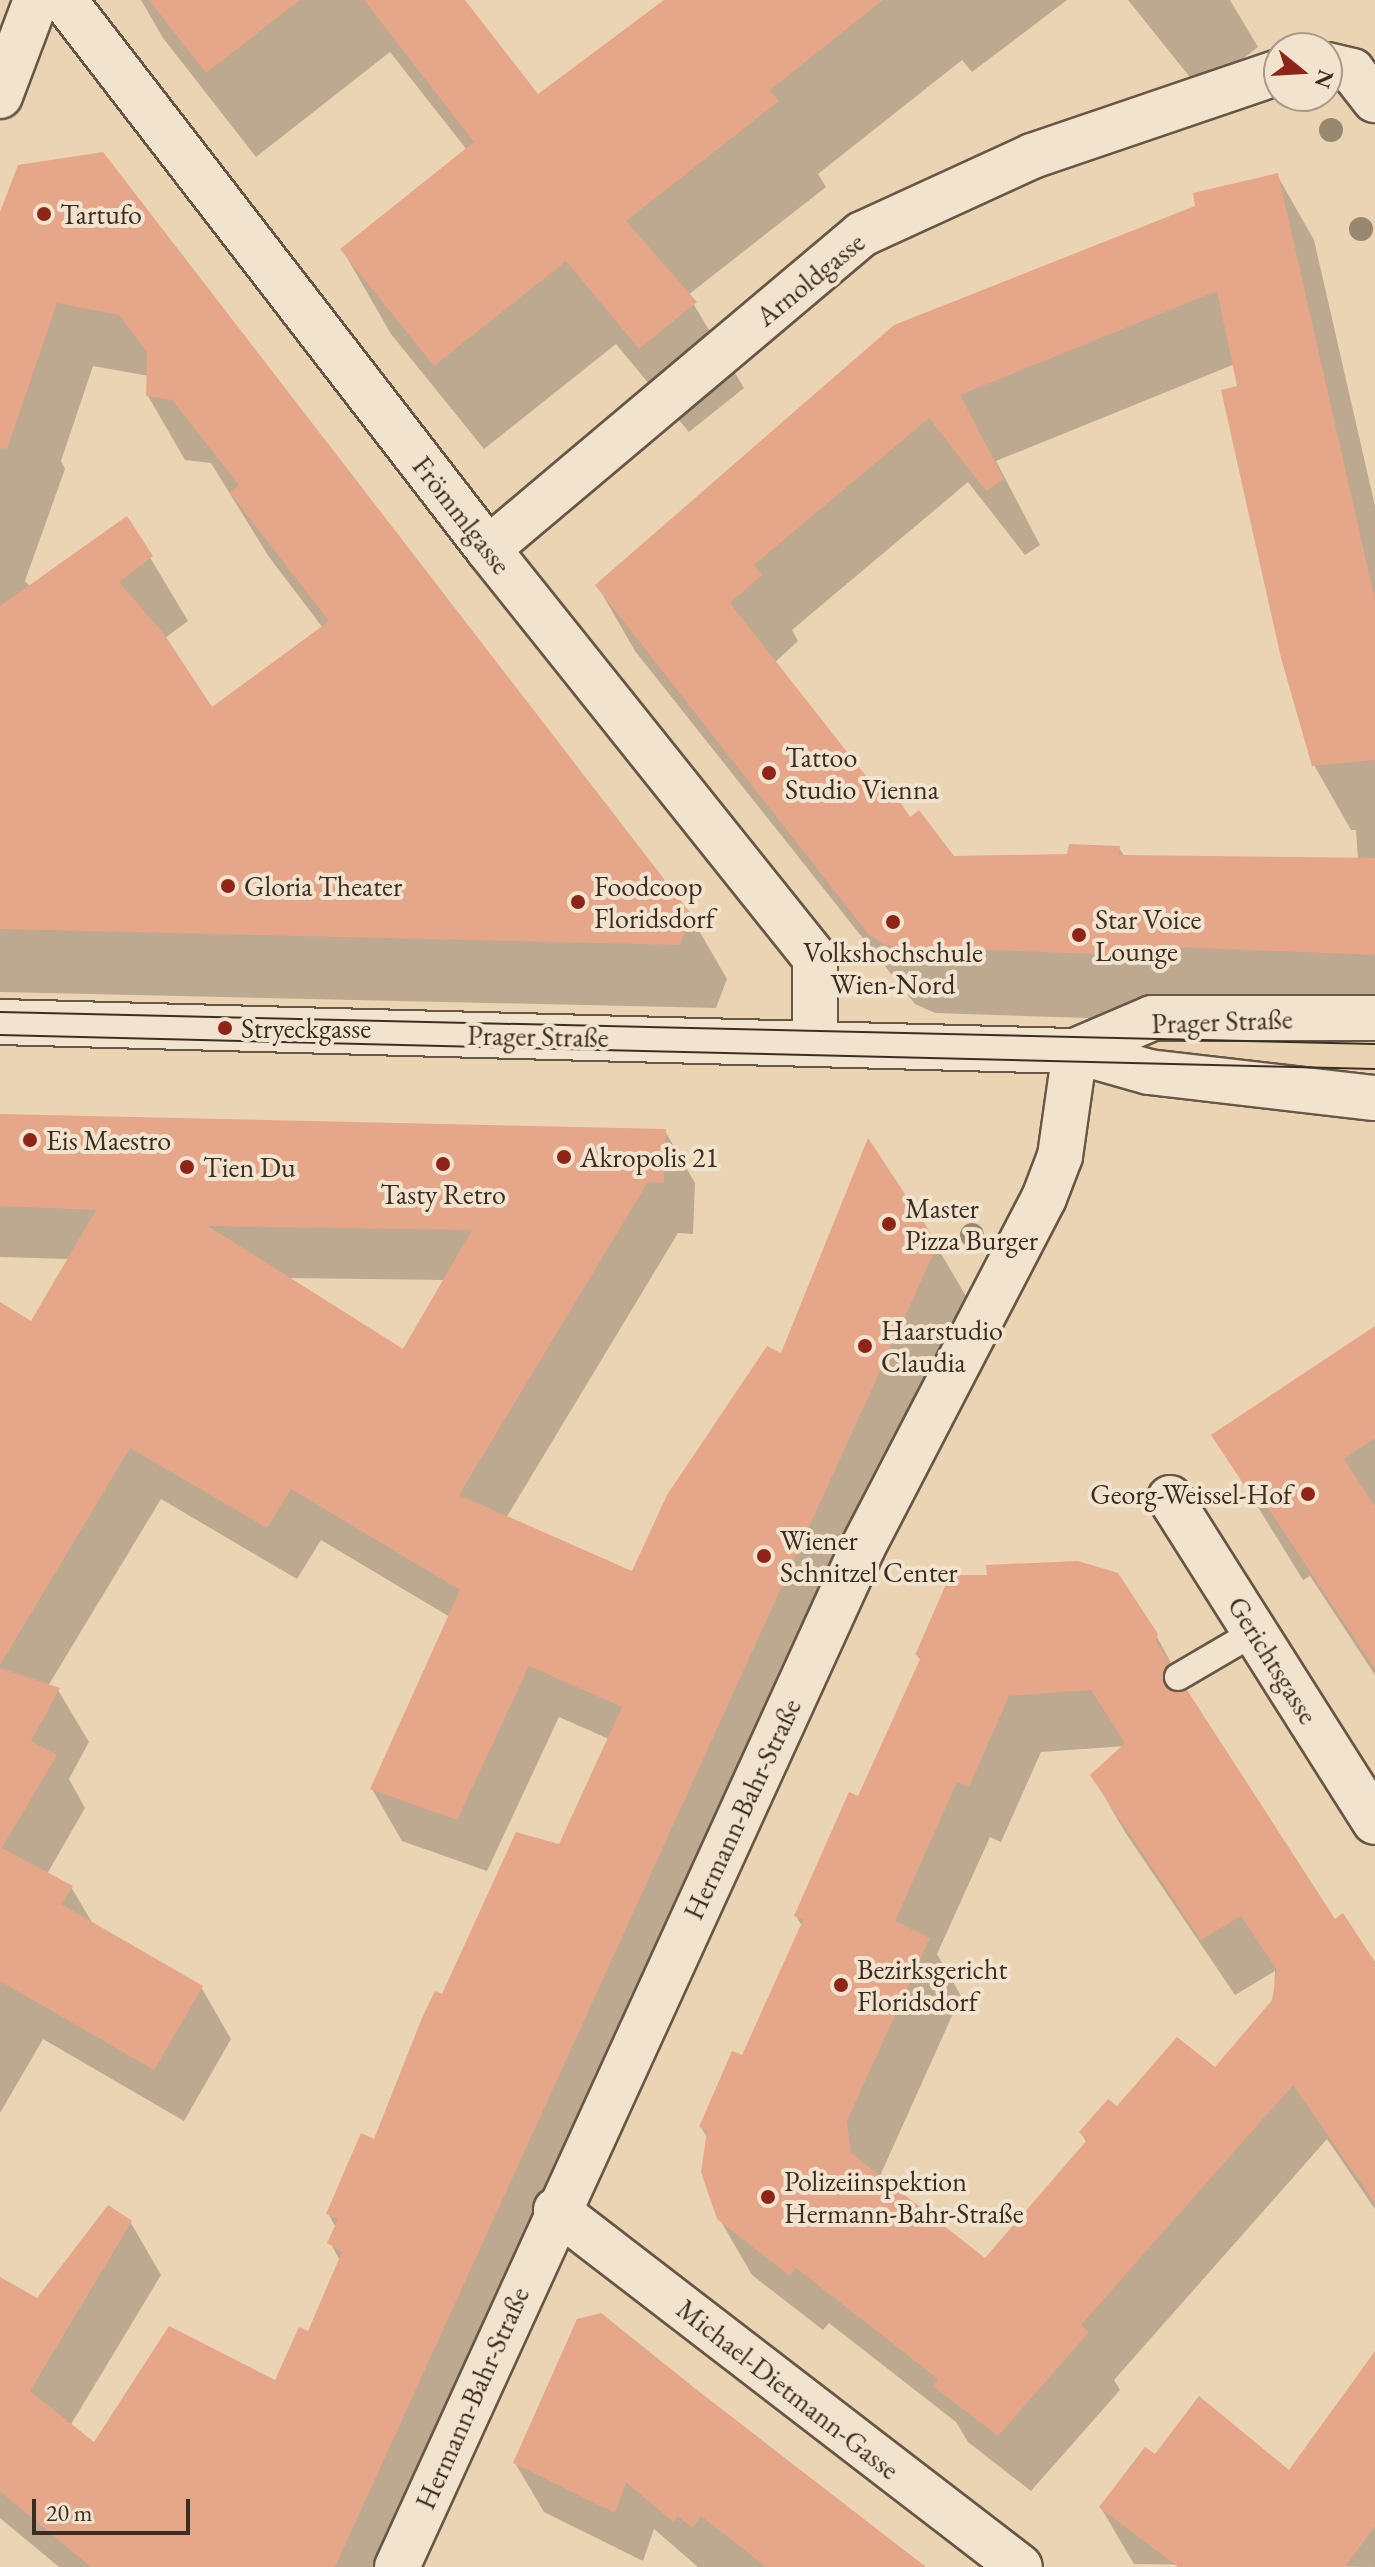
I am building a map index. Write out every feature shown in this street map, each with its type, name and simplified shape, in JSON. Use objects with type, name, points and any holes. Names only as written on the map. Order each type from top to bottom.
[{"type":"street","points":[[0,96],[36,0]]},
{"type":"street","name":"Frömmlgasse","points":[[64,0],[488,549],[815,958],[815,1043]]},
{"type":"street","points":[[1343,69],[1352,71],[1375,100]]},
{"type":"street","name":"Arnoldgasse","points":[[488,549],[862,234],[1032,156],[1263,77]]},
{"type":"street","name":"Prager Straße","points":[[1075,1051],[1152,1018],[1375,1018]]},
{"type":"street","name":"Prager Straße","points":[[0,1022],[1075,1051],[1149,1072],[1375,1098]]},
{"type":"street","name":"Hermann-Bahr-Straße","points":[[397,2567],[556,2210],[863,1547],[1044,1198],[1060,1156],[1075,1051]]},
{"type":"street","name":"Gerichtsgasse","points":[[1170,1498],[1375,1822]]},
{"type":"street","name":"Michael-Dietmann-Gasse","points":[[556,2210],[1020,2567]]},
{"type":"lane","points":[[1178,1677],[1255,1632]]},
{"type":"building","points":[[149,0],[300,0],[206,73]]},
{"type":"building","points":[[364,0],[465,0],[538,94],[664,0],[883,0],[770,90],[779,101],[626,221],[697,302],[639,349],[566,261],[434,366],[340,249],[474,142]]},
{"type":"building","points":[[103,152],[691,914],[680,945],[0,929],[0,606],[127,516],[153,556],[119,582],[164,634],[212,707],[329,621],[230,493],[239,485],[172,400],[146,396],[147,352],[119,315],[57,303],[7,449],[0,448],[0,212],[18,165]]},
{"type":"building","points":[[1278,173],[1375,600],[1375,760],[1312,766],[1281,658],[1221,390],[1237,386],[1217,291],[960,395],[1004,479],[986,491],[929,418],[754,565],[762,575],[730,603],[873,785],[884,778],[910,817],[919,810],[954,856],[1067,854],[1069,844],[1120,846],[1119,855],[1375,858],[1375,955],[1172,947],[1170,957],[887,946],[869,935],[595,585],[894,325],[1195,206],[1193,193]]},
{"type":"building","points":[[0,1114],[666,1129],[664,1183],[648,1182],[459,1495],[632,1571],[667,1495],[767,1346],[781,1353],[868,1138],[938,1244],[335,2567],[91,2567],[0,2491],[0,2277],[37,2298],[108,2205],[132,2221],[30,2391],[94,2442],[169,2326],[275,2380],[299,2327],[308,2331],[342,2252],[327,2243],[338,2219],[326,2214],[361,2133],[374,2139],[422,2018],[435,1991],[442,1994],[516,1832],[559,1844],[622,1707],[529,1666],[457,1820],[370,1789],[460,1590],[291,1489],[267,1528],[130,1448],[0,1665],[0,1302],[31,1321],[96,1210],[0,1206]],"holes":[[[208,1226],[472,1230],[403,1349]]]},
{"type":"building","name":"Georg-Weissel-Hof","points":[[1375,1326],[1375,1438],[1344,1459],[1375,1506],[1375,1669],[1266,1505],[1260,1509],[1211,1435]]},
{"type":"building","name":"Bezirksgericht Floridsdorf","points":[[1078,1561],[1118,1573],[1158,1634],[1156,1641],[1170,1663],[1162,1676],[1165,1686],[1177,1693],[1187,1690],[1335,1919],[1343,1913],[1375,1962],[1375,2203],[1293,2085],[1081,2325],[1089,2332],[998,2436],[933,2386],[938,2379],[796,2268],[790,2276],[717,2219],[701,2172],[707,2131],[699,2127],[732,2051],[742,2055],[803,1920],[794,1916],[849,1792],[858,1796],[921,1657],[915,1655],[950,1575],[987,1575],[986,1565]],"holes":[[[1091,1690],[1125,1743],[1090,1775],[1201,1940],[1241,1916],[1277,1970],[1272,2000],[1215,2067],[1177,2037],[1117,2106],[1108,2099],[1079,2132],[1087,2140],[985,2258],[851,2153],[847,2121],[930,1938],[895,1921],[957,1782],[969,1787],[1009,1696]]]},
{"type":"building","points":[[0,1668],[60,1688],[31,1741],[57,1755],[2,1848],[73,1886],[61,1904],[203,1986],[154,2070],[0,1981]]},
{"type":"building","points":[[601,2313],[926,2567],[766,2567],[701,2516],[692,2528],[678,2516],[673,2522],[626,2482],[615,2513],[513,2463],[577,2319]]},
{"type":"building","points":[[1375,2351],[1375,2526],[1345,2567],[1178,2567],[1099,2507],[1145,2447],[1155,2454],[1199,2396],[1289,2470]]},
{"type":"tram line","points":[[0,1012],[1375,1044]]},
{"type":"tram line","points":[[0,1035],[1375,1069]]},
{"type":"place","name":"Tartufo","points":[[44,214]]},
{"type":"place","name":"Tattoo Studio Vienna","points":[[769,773]]},
{"type":"place","name":"Gloria Theater","points":[[228,886]]},
{"type":"place","name":"Foodcoop Floridsdorf","points":[[578,902]]},
{"type":"place","name":"Volkshochschule Wien-Nord","points":[[893,922]]},
{"type":"place","name":"Star Voice Lounge","points":[[1079,935]]},
{"type":"place","name":"Stryeckgasse","points":[[225,1028]]},
{"type":"place","name":"Eis Maestro","points":[[30,1140]]},
{"type":"place","name":"Akropolis 21","points":[[564,1157]]},
{"type":"place","name":"Tasty Retro","points":[[443,1164]]},
{"type":"place","name":"Tien Du","points":[[187,1167]]},
{"type":"place","name":"Master Pizza Burger","points":[[889,1224]]},
{"type":"place","name":"Haarstudio Claudia","points":[[865,1346]]},
{"type":"place","name":"Georg-Weissel-Hof","points":[[1308,1494]]},
{"type":"place","name":"Wiener Schnitzel Center","points":[[764,1556]]},
{"type":"place","name":"Bezirksgericht Floridsdorf","points":[[841,1985]]},
{"type":"place","name":"Polizeiinspektion Hermann-Bahr-Straße","points":[[768,2197]]}]
